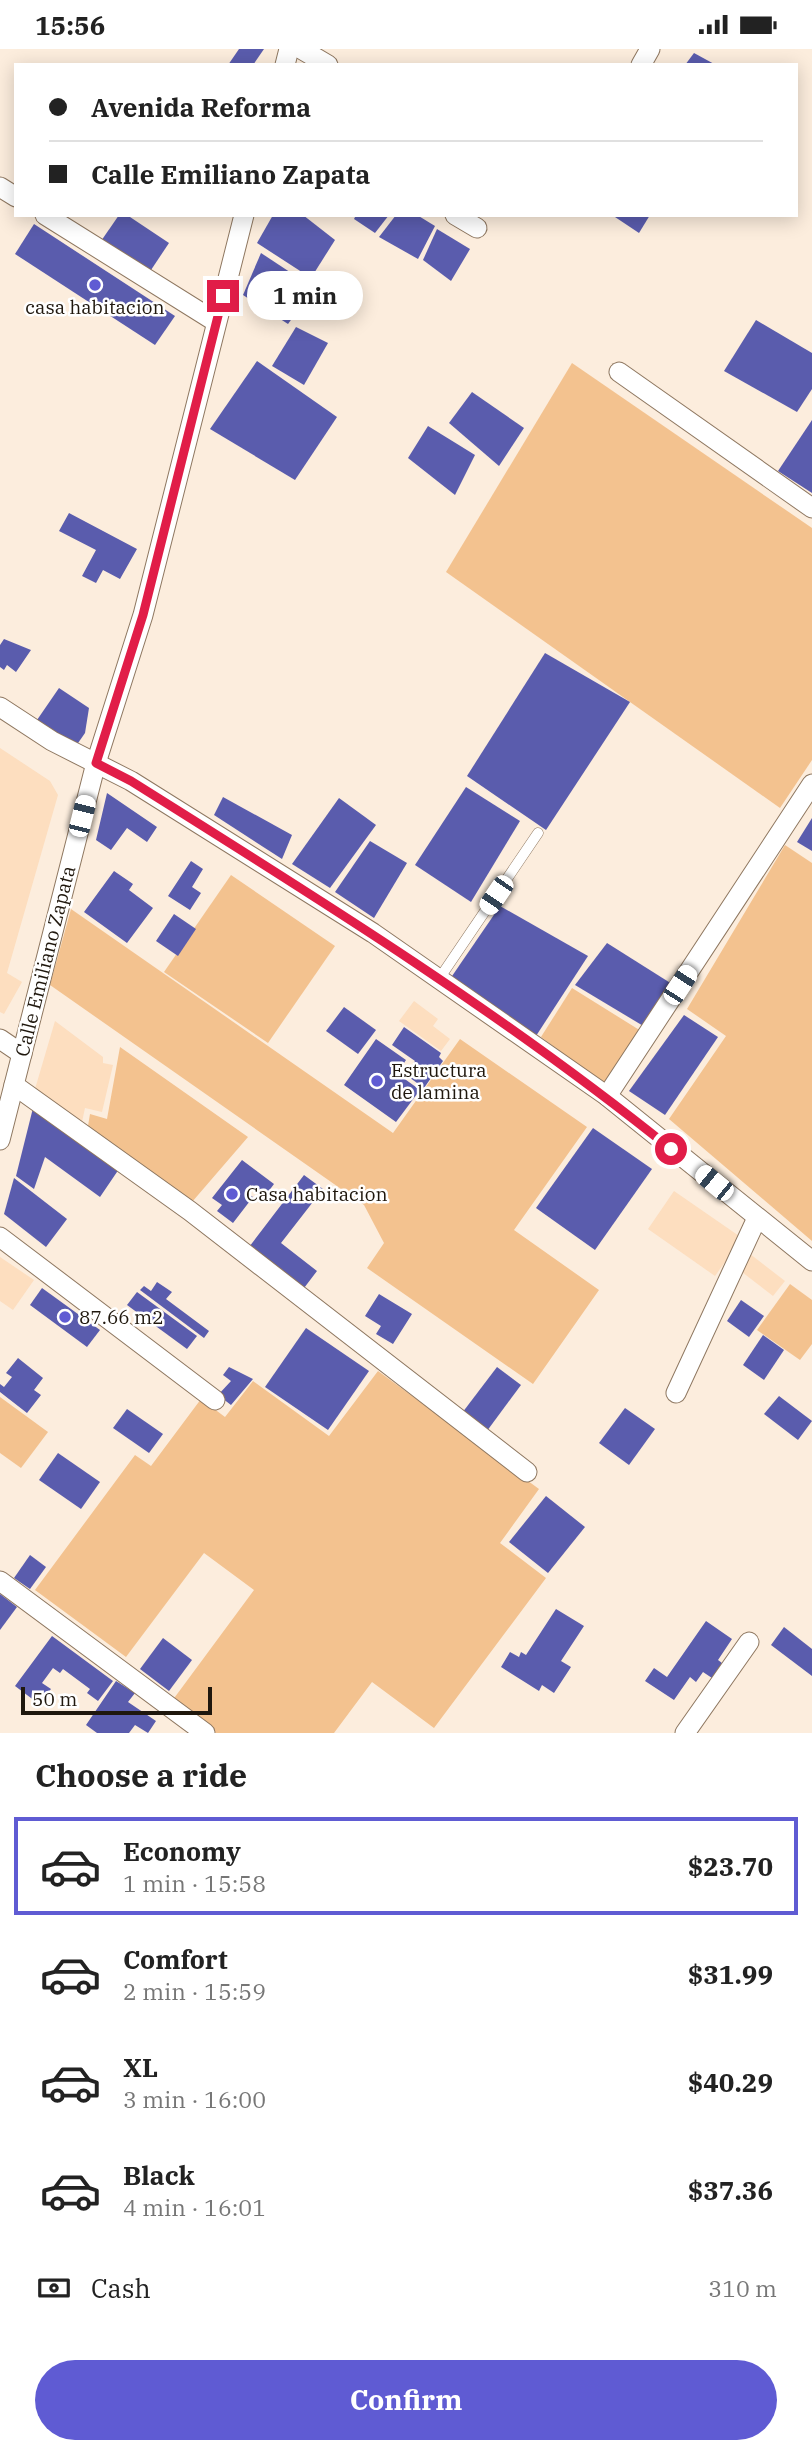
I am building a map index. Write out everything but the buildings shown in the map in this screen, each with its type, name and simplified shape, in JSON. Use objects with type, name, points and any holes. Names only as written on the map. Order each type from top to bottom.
[{"type":"street","points":[[301,49],[325,63]]},
{"type":"street","points":[[48,217],[216,322]]},
{"type":"street","name":"Calle Emiliano Zapata","points":[[1,1133],[96,763],[143,615],[243,217]]},
{"type":"street","points":[[458,217],[477,228]]},
{"type":"street","points":[[619,372],[812,508]]},
{"type":"street","points":[[0,707],[52,741],[177,810],[373,933],[607,1097],[812,1261]]},
{"type":"street","points":[[607,1097],[812,784]]},
{"type":"street","points":[[0,1039],[22,1054]]},
{"type":"street","points":[[14,1085],[190,1211],[527,1472]]},
{"type":"street","points":[[676,1393],[757,1218]]},
{"type":"street","points":[[0,1237],[215,1400]]},
{"type":"street","points":[[0,1581],[205,1733]]},
{"type":"street","points":[[685,1733],[749,1642]]},
{"type":"lane","points":[[439,979],[538,832]]},
{"type":"shaded area","points":[[572,363],[812,528],[812,760],[780,808],[446,572]]},
{"type":"shaded area","points":[[0,748],[50,781],[58,795],[7,973],[22,982],[4,1014],[0,1012]]},
{"type":"shaded area","points":[[785,845],[812,863],[812,1241],[669,1119],[726,1036],[687,1009]]},
{"type":"shaded area","points":[[231,875],[335,946],[268,1043],[164,972]]},
{"type":"shaded area","points":[[71,909],[393,1133],[460,1039],[587,1127],[514,1230],[599,1290],[533,1384],[367,1268],[384,1243],[364,1205],[50,985]]},
{"type":"shaded area","points":[[572,988],[641,1031],[605,1085],[541,1037]]},
{"type":"shaded area","points":[[414,1001],[438,1019],[433,1026],[450,1039],[441,1051],[399,1021]]},
{"type":"shaded area","points":[[55,1021],[103,1057],[103,1063],[113,1065],[102,1112],[85,1108],[82,1122],[35,1089]]},
{"type":"shaded area","points":[[120,1047],[248,1137],[192,1202],[88,1126],[90,1114],[107,1119]]},
{"type":"shaded area","points":[[674,1191],[742,1238],[715,1276],[648,1229]]},
{"type":"shaded area","points":[[750,1254],[785,1281],[773,1296],[738,1269]]},
{"type":"shaded area","points":[[0,1257],[34,1280],[13,1310],[0,1301]]},
{"type":"shaded area","points":[[790,1284],[812,1300],[812,1344],[800,1360],[757,1330]]},
{"type":"shaded area","points":[[378,1371],[539,1489],[500,1543],[546,1578],[434,1728],[372,1682],[334,1733],[216,1733],[172,1701],[254,1590],[204,1553],[126,1657],[35,1590],[135,1455],[151,1466],[201,1399],[225,1417],[253,1381],[329,1436]]},
{"type":"shaded area","points":[[0,1397],[48,1432],[21,1468],[0,1453]]},
{"type":"place","name":"casa habitacion","points":[[95,285]]},
{"type":"place","name":"Estructura de lamina","points":[[377,1081]]},
{"type":"place","name":"Casa habitacion","points":[[232,1194]]},
{"type":"place","name":"87.66 m2","points":[[65,1317]]},
{"type":"route","points":[[223,296],[143,615],[96,763],[131,781],[373,933],[607,1097],[671,1149]]}]
